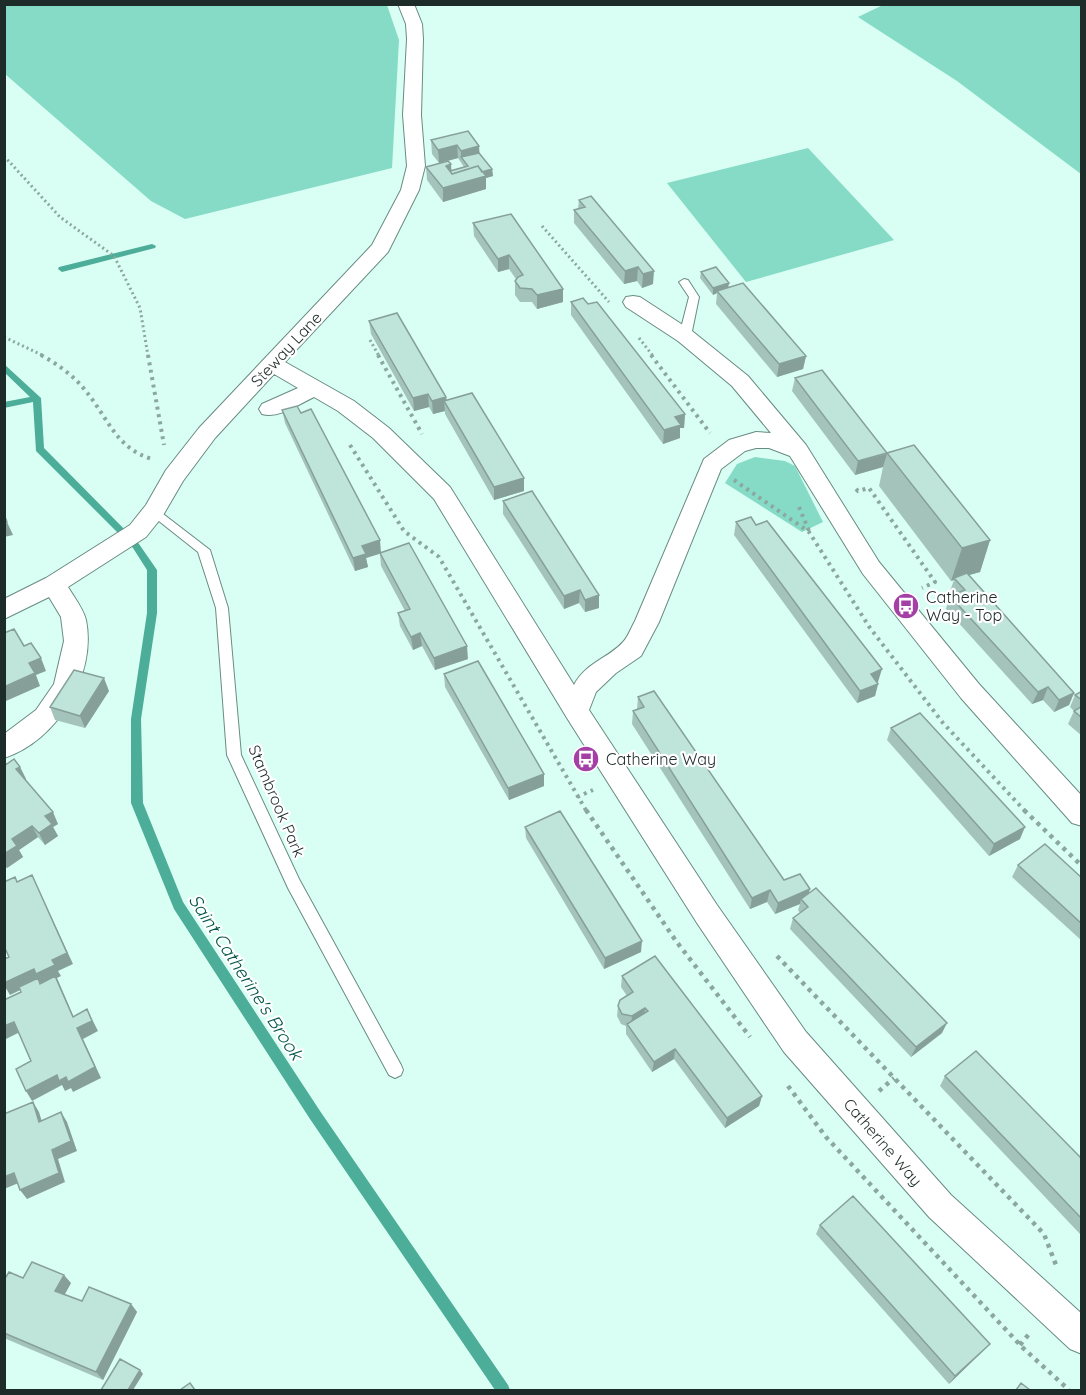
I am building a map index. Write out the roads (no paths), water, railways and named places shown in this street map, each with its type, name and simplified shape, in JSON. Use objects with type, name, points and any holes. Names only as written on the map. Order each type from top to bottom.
[{"type":"street","name":"Steway Lane","points":[[4,610],[54,584],[138,531],[154,511],[169,469],[207,433],[381,248],[410,190],[416,166],[412,115],[415,39],[414,24],[406,4]]},
{"type":"street","points":[[623,304],[685,336],[740,381],[798,450],[871,568],[970,691],[1082,814]]},
{"type":"street","name":"Catherine Way","points":[[272,364],[346,406],[381,434],[442,493],[576,711],[713,923],[795,1042],[940,1206],[1082,1337]]},
{"type":"street","points":[[270,409],[316,388]]},
{"type":"street","points":[[576,711],[586,686],[607,666],[632,649],[648,622],[718,459],[737,445],[756,440],[771,441],[798,450]]},
{"type":"street","points":[[4,748],[27,734],[45,717],[66,686],[76,641],[73,617],[54,584]]},
{"type":"lane","points":[[684,282],[694,297],[685,336]]},
{"type":"lane","name":"Stambrook Park","points":[[154,511],[204,550],[222,608],[234,755],[293,883],[395,1070]]},
{"type":"waterway","points":[[62,269],[152,246]]},
{"type":"waterway","name":"Saint Catherine's Brook","points":[[4,367],[37,398]]},
{"type":"waterway","points":[[4,405],[37,398]]},
{"type":"waterway","name":"Saint Catherine's Brook","points":[[37,398],[39,449],[136,546],[152,570],[152,613],[136,719],[137,803],[178,905],[315,1115],[503,1390]]},
{"type":"place","name":"Catherine Way - Top","points":[[906,606]]},
{"type":"place","name":"Catherine Way","points":[[586,759]]}]
